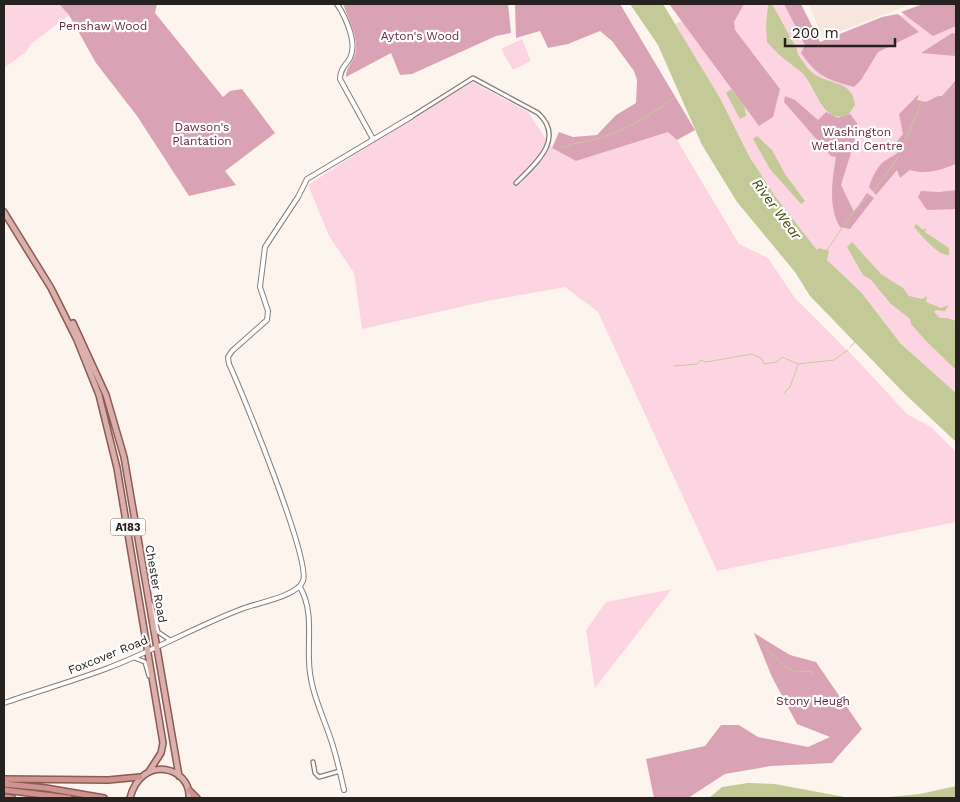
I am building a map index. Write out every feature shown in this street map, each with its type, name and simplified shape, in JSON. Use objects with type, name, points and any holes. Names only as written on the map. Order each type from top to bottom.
[{"type":"highway","points":[[4,779],[108,780],[140,777]]},
{"type":"highway","points":[[4,784],[46,788],[104,798]]},
{"type":"highway","points":[[4,790],[69,798]]},
{"type":"highway","points":[[189,790],[197,798]]},
{"type":"highway","points":[[4,797],[12,798]]},
{"type":"main road","name":"Chester Road","points":[[4,212],[71,321],[92,360],[117,431],[131,494],[179,776]]},
{"type":"main road","name":"Chester Road","points":[[52,291],[87,363],[109,430],[129,537],[146,650],[163,743],[161,753],[150,770]]},
{"type":"main road","points":[[130,798],[132,790],[140,777],[150,770],[159,769],[179,776],[189,790],[189,798]]},
{"type":"street","points":[[337,4],[345,19],[353,47],[351,57],[341,70],[340,79],[373,139]]},
{"type":"street","points":[[344,790],[330,736],[311,682],[309,660],[310,616],[300,587],[304,573],[291,523],[276,480],[228,360],[232,351],[267,320],[268,311],[260,287],[264,247],[298,197],[304,182],[310,176],[424,109],[472,78],[538,114],[546,121],[548,129],[547,145],[541,157],[516,183]]},
{"type":"street","name":"Foxcover Road","points":[[4,702],[108,668],[240,610],[290,593],[300,587]]},
{"type":"street","points":[[147,589],[158,632],[170,640]]},
{"type":"street","points":[[131,658],[140,659],[145,662],[154,694]]},
{"type":"street","points":[[313,762],[315,773],[319,777],[340,771]]},
{"type":"shaded area","points":[[809,4],[911,4],[823,38]]},
{"type":"green space","points":[[4,4],[59,4],[69,15],[31,44],[26,52],[4,68]]},
{"type":"green space","name":"Dawson's Plantation","points":[[59,4],[157,4],[155,13],[223,97],[230,91],[242,89],[275,133],[225,171],[236,185],[189,196],[137,116],[96,63],[69,15]]},
{"type":"green space","name":"Ayton's Wood","points":[[343,4],[508,4],[511,33],[496,36],[412,74],[400,75],[391,53],[346,77],[355,55],[356,43],[353,29]]},
{"type":"green space","points":[[515,4],[620,4],[695,130],[677,140],[668,132],[576,161],[552,148],[559,132],[573,137],[597,135],[616,115],[636,103],[637,80],[634,71],[612,41],[600,31],[568,44],[548,48],[540,31],[516,38]]},
{"type":"green space","points":[[669,4],[744,4],[734,22],[735,30],[780,89],[773,117],[759,126]]},
{"type":"green space","name":"Washington Wetland Centre","points":[[715,4],[797,4],[817,47],[932,4],[956,4],[956,393],[901,344],[861,292],[827,260],[828,251],[819,248],[817,250],[775,196],[749,156],[720,98],[675,24]]},
{"type":"green space","points":[[784,4],[801,4],[820,42],[882,17],[898,14],[919,32],[878,52],[861,80],[854,87],[823,76],[807,61],[801,53],[805,45]]},
{"type":"green space","points":[[923,4],[956,4],[956,26],[933,36],[901,12]]},
{"type":"green space","points":[[952,33],[956,34],[956,56],[921,53]]},
{"type":"green space","points":[[522,39],[531,61],[513,70],[501,49]]},
{"type":"green space","points":[[956,80],[956,164],[927,172],[910,170],[900,178],[897,170],[876,195],[869,187],[874,174],[883,162],[898,152],[904,143],[895,144],[903,134],[899,114],[919,94],[917,100],[926,102],[942,96]]},
{"type":"green space","points":[[473,82],[528,112],[552,148],[576,161],[668,131],[677,140],[739,244],[768,258],[795,298],[859,362],[907,414],[931,427],[956,452],[956,522],[717,571],[598,312],[565,287],[487,301],[362,329],[354,273],[329,236],[308,185],[420,112]]},
{"type":"green space","points":[[785,96],[795,100],[818,120],[826,112],[838,118],[850,114],[857,123],[854,143],[841,185],[854,212],[867,193],[874,198],[850,229],[840,227],[832,202],[832,184],[836,157],[831,156],[784,102]]},
{"type":"green space","points":[[956,190],[956,209],[927,210],[918,197],[921,191],[939,192]]},
{"type":"green space","points":[[672,589],[595,688],[586,630],[606,602]]},
{"type":"green space","name":"Stony Heugh","points":[[754,633],[790,655],[816,662],[862,729],[832,763],[771,766],[725,774],[688,798],[654,798],[646,759],[705,746],[721,725],[739,725],[758,737],[808,747],[830,737],[797,724],[772,677]]},
{"type":"water","name":"River Wear","points":[[630,4],[663,4],[720,98],[749,156],[775,196],[817,250],[819,248],[829,251],[827,260],[861,292],[901,344],[956,393],[956,442],[905,394],[810,296],[795,272],[737,202],[702,145],[658,45]]},
{"type":"water","points":[[772,4],[797,49],[798,55],[810,71],[842,85],[853,96],[855,105],[848,115],[839,117],[825,109],[806,77],[767,42],[768,5]]},
{"type":"water","points":[[731,89],[744,105],[746,116],[740,119],[726,93]]},
{"type":"water","points":[[757,136],[772,150],[785,174],[805,201],[801,204],[770,169],[753,139]]},
{"type":"water","points":[[916,224],[923,230],[926,228],[925,232],[949,248],[949,255],[940,252],[930,245],[914,227]]},
{"type":"water","points":[[852,242],[881,274],[903,288],[909,296],[922,299],[927,296],[926,302],[941,308],[949,305],[945,311],[936,310],[934,312],[940,318],[956,321],[956,370],[926,341],[911,324],[910,319],[891,304],[871,280],[863,275],[847,247]]},
{"type":"water","points":[[748,783],[775,784],[850,798],[709,798],[722,787]]},
{"type":"water","points":[[956,786],[956,798],[878,798],[920,794]]},
{"type":"waterway","points":[[562,148],[600,138],[624,129],[674,98]]},
{"type":"waterway","points":[[905,141],[922,101]]},
{"type":"waterway","points":[[873,192],[898,157]]},
{"type":"waterway","points":[[827,250],[853,212],[869,195]]},
{"type":"waterway","points":[[850,347],[855,342]]},
{"type":"waterway","points":[[674,366],[697,364],[701,360],[706,362],[752,354],[761,358],[764,364],[777,362],[782,357],[798,364],[834,360],[848,350]]},
{"type":"waterway","points":[[784,393],[790,387],[798,365]]},
{"type":"waterway","points":[[767,650],[790,670],[812,671],[813,675]]},
{"type":"park label","name":"Penshaw Wood","points":[[103,26]]}]
